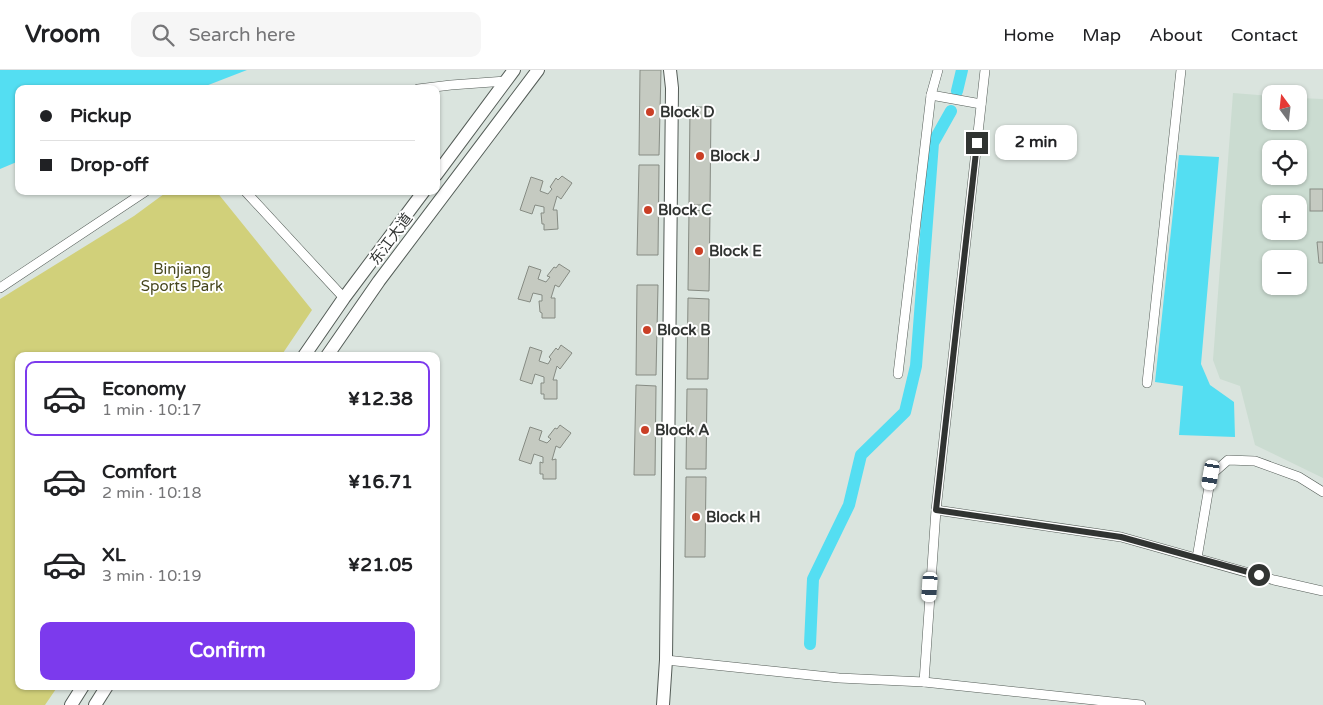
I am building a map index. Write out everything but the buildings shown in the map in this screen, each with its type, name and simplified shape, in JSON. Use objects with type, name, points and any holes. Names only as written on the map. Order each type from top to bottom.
[{"type":"main road","points":[[440,170],[514,70]]},
{"type":"main road","name":"东江大道","points":[[330,352],[380,281],[538,70]]},
{"type":"main road","points":[[663,705],[666,660],[672,88],[670,70]]},
{"type":"main road","name":"东江大道","points":[[307,352],[344,298],[421,195]]},
{"type":"main road","points":[[71,705],[80,690]]},
{"type":"main road","points":[[95,705],[104,690]]},
{"type":"street","points":[[898,374],[931,95],[938,70]]},
{"type":"street","points":[[924,682],[936,510],[985,70]]},
{"type":"street","points":[[1147,382],[1181,70]]},
{"type":"street","points":[[440,86],[506,80]]},
{"type":"street","points":[[931,95],[981,104]]},
{"type":"street","points":[[0,288],[140,195]]},
{"type":"street","points":[[249,195],[344,298]]},
{"type":"street","points":[[1197,558],[1211,475],[1228,460],[1255,461],[1298,477],[1323,492]]},
{"type":"street","points":[[936,510],[1121,537],[1274,580],[1323,591]]},
{"type":"street","points":[[666,660],[839,678],[924,682],[1141,705]]},
{"type":"shaded area","points":[[1233,93],[1262,95],[1262,130],[1308,130],[1308,98],[1323,99],[1323,478],[1255,445],[1240,386],[1220,379],[1213,360]]},
{"type":"green space","name":"Binjiang Sports Park","points":[[163,195],[219,195],[312,310],[284,352],[15,352],[15,690],[55,690],[45,705],[0,705],[0,299],[134,216]]},
{"type":"water","points":[[0,70],[247,70],[208,85],[15,85],[15,163],[0,169]]},
{"type":"water","points":[[1179,155],[1219,157],[1201,364],[1210,385],[1234,402],[1235,437],[1179,435],[1183,386],[1155,382]]},
{"type":"waterway","points":[[957,91],[962,70]]},
{"type":"waterway","points":[[810,644],[813,579],[849,505],[861,455],[905,412],[916,366],[933,143],[951,111]]},
{"type":"place","name":"Block D","points":[[650,112]]},
{"type":"place","name":"Block J","points":[[700,156]]},
{"type":"place","name":"Block C","points":[[648,210]]},
{"type":"place","name":"Block E","points":[[699,251]]},
{"type":"place","name":"Block B","points":[[647,330]]},
{"type":"place","name":"Block A","points":[[645,430]]},
{"type":"place","name":"Block H","points":[[696,517]]},
{"type":"route","points":[[977,143],[936,510],[1121,537],[1259,575]]}]
